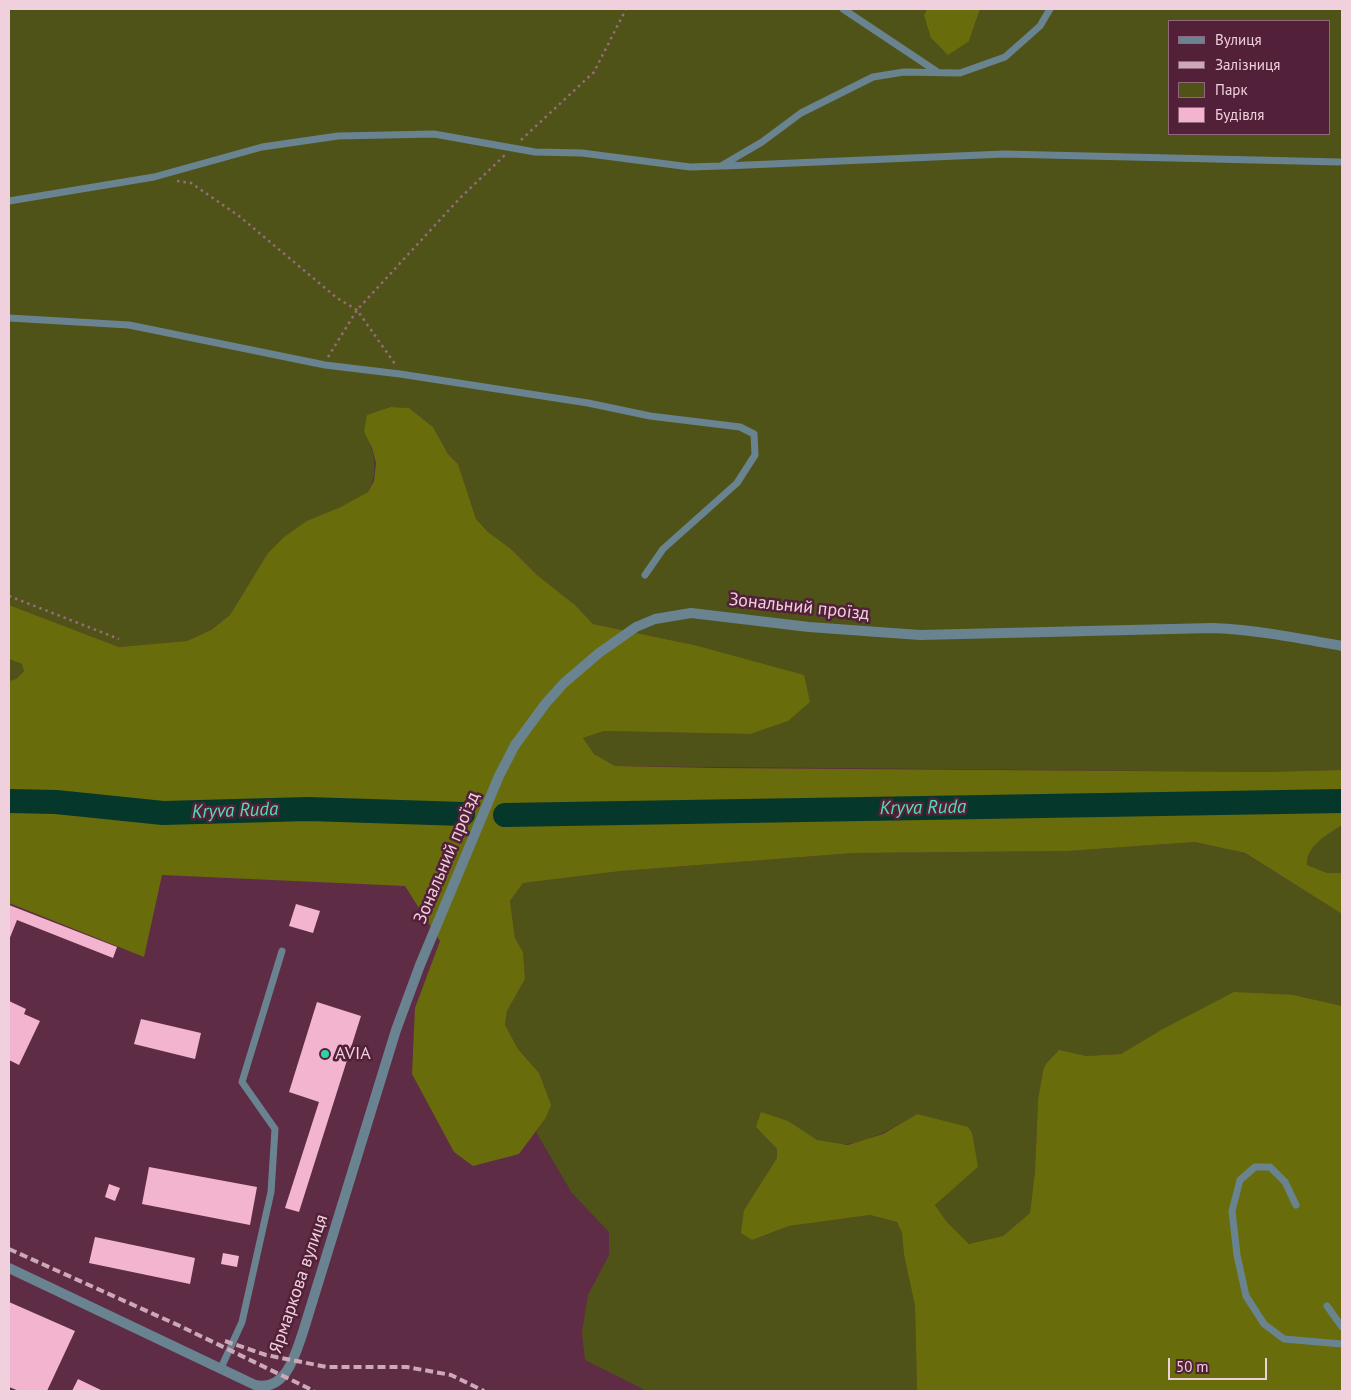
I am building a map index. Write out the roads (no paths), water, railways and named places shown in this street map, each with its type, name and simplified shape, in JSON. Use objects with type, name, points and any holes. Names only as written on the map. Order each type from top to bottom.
[{"type":"street","name":"Зональний проїзд","points":[[430,940],[499,776],[525,730],[546,703],[578,671],[618,639],[636,627],[655,619],[691,613],[825,628],[920,635],[1213,628],[1278,633],[1342,646]]},
{"type":"street","name":"Ярмаркова вулиця","points":[[9,1268],[256,1385],[270,1386],[281,1379],[295,1355],[396,1030],[430,940]]},
{"type":"lane","points":[[843,9],[936,71]]},
{"type":"lane","points":[[721,166],[762,142],[801,113],[873,77],[904,72],[936,71],[960,73],[1005,57],[1040,26],[1050,9]]},
{"type":"lane","points":[[9,201],[154,177],[262,147],[338,136],[434,134],[535,152],[582,153],[690,167],[1004,154],[1339,162]]},
{"type":"lane","points":[[9,318],[129,325],[324,366],[400,374],[588,403],[650,416],[740,427],[754,434],[756,455],[737,483],[663,548],[644,575]]},
{"type":"lane","points":[[221,1368],[242,1322],[271,1192],[275,1129],[242,1082],[282,951]]},
{"type":"lane","points":[[1296,1205],[1285,1182],[1270,1167],[1255,1167],[1240,1180],[1232,1211],[1237,1255],[1246,1296],[1264,1324],[1284,1339],[1342,1344]]},
{"type":"lane","points":[[1327,1306],[1342,1327]]},
{"type":"waterway","name":"Kryva Ruda","points":[[9,801],[56,802],[163,813],[308,809],[463,814]]},
{"type":"waterway","name":"Kryva Ruda","points":[[505,815],[1342,801]]},
{"type":"railway","points":[[9,1249],[180,1326],[314,1391]]},
{"type":"railway","points":[[225,1341],[266,1355],[327,1367],[407,1367],[451,1375],[484,1391]]},
{"type":"place","name":"AVIA","points":[[325,1054]]}]
